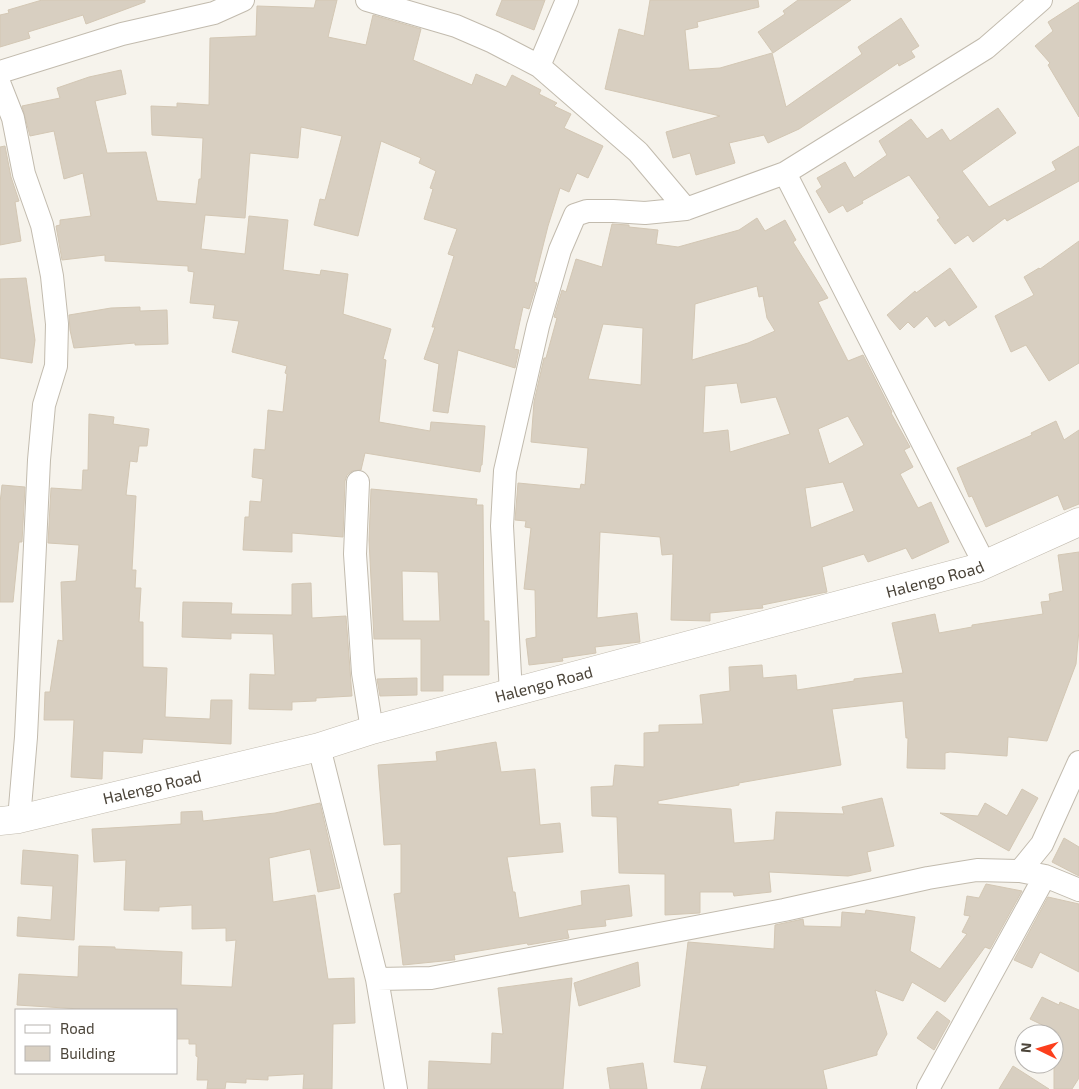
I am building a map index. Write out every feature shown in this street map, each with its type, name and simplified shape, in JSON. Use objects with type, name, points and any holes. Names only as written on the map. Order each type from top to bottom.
[{"type":"street","points":[[0,72],[122,34],[214,13],[243,0]]},
{"type":"street","points":[[367,0],[456,26],[493,42],[539,66],[638,152],[686,209]]},
{"type":"street","points":[[539,66],[567,0]]},
{"type":"street","points":[[511,694],[502,526],[505,471],[538,326],[560,250],[576,215],[587,211],[645,213],[686,209],[785,173],[986,48],[1041,0]]},
{"type":"street","points":[[0,85],[6,120],[42,225],[52,276],[58,324],[56,366],[44,405],[38,460],[26,737],[10,820]]},
{"type":"street","points":[[785,173],[985,565]]},
{"type":"street","points":[[358,482],[355,554],[363,673],[372,730]]},
{"type":"street","name":"Halengo Road","points":[[10,820],[319,747],[372,730],[985,565],[1079,522]]},
{"type":"street","points":[[319,747],[377,979],[396,1089]]},
{"type":"street","points":[[1020,871],[1042,844],[1079,762]]},
{"type":"street","points":[[377,979],[431,978],[784,910],[928,878],[977,870],[1020,871],[1045,876],[1079,890]]},
{"type":"street","points":[[928,1089],[1045,876]]},
{"type":"building","points":[[42,0],[145,0],[145,2],[86,24],[83,15],[28,32],[30,38],[0,47],[0,15],[9,13],[8,10]]},
{"type":"building","points":[[316,0],[337,0],[328,37],[366,45],[373,15],[421,29],[413,60],[472,85],[476,74],[506,87],[512,75],[541,90],[539,94],[557,103],[554,106],[571,114],[564,128],[603,146],[588,178],[577,173],[569,192],[560,188],[548,226],[534,282],[537,283],[529,309],[523,307],[514,349],[519,350],[515,368],[458,350],[448,413],[433,411],[439,364],[424,359],[435,327],[432,327],[454,256],[448,254],[457,229],[424,219],[433,189],[430,188],[436,171],[419,163],[421,158],[381,141],[358,236],[314,225],[320,199],[325,200],[342,136],[301,127],[298,158],[250,153],[245,218],[205,215],[201,249],[245,254],[249,216],[288,220],[283,270],[320,275],[321,270],[348,274],[343,314],[391,329],[383,359],[386,360],[379,422],[430,431],[431,422],[485,426],[480,472],[365,453],[361,470],[352,471],[347,475],[345,481],[343,537],[292,533],[292,552],[243,550],[245,517],[249,517],[250,501],[261,502],[263,479],[252,477],[254,449],[265,450],[268,410],[283,412],[287,366],[232,352],[239,321],[213,318],[215,305],[190,303],[194,272],[188,271],[188,266],[105,261],[105,255],[62,260],[56,226],[60,225],[60,220],[91,216],[83,173],[64,179],[54,131],[30,136],[22,106],[60,98],[57,88],[89,77],[121,70],[126,94],[95,101],[107,153],[146,152],[157,201],[196,204],[199,179],[201,179],[203,138],[152,135],[151,106],[177,107],[177,103],[209,105],[210,38],[256,36],[257,6],[314,8]]},
{"type":"building","points":[[502,0],[545,0],[534,30],[496,15]]},
{"type":"building","points":[[650,0],[758,0],[759,7],[697,22],[698,27],[685,30],[689,70],[720,68],[772,53],[786,107],[862,54],[858,47],[901,18],[919,46],[911,51],[915,57],[899,66],[898,63],[799,129],[768,143],[764,135],[729,143],[735,163],[696,175],[690,153],[673,158],[666,132],[720,116],[605,89],[619,29],[644,36]]},
{"type":"building","points":[[798,0],[851,0],[773,53],[758,32],[785,14],[783,11]]},
{"type":"building","points":[[1079,2],[1079,117],[1048,65],[1050,63],[1035,46],[1053,31],[1048,22]]},
{"type":"building","points":[[998,108],[1016,133],[962,171],[989,207],[1056,170],[1052,162],[1079,146],[1079,181],[1007,221],[1005,218],[973,242],[968,235],[955,244],[937,220],[940,218],[909,175],[862,201],[863,203],[847,212],[843,205],[829,213],[816,191],[822,187],[817,178],[845,162],[854,178],[887,155],[879,141],[911,119],[927,139],[942,129],[950,141]]},
{"type":"building","points":[[5,146],[11,177],[19,201],[15,202],[21,241],[0,245],[0,147]]},
{"type":"building","points":[[757,218],[765,231],[785,220],[796,240],[793,242],[828,298],[818,302],[848,361],[863,355],[910,447],[904,450],[913,467],[900,474],[918,508],[931,502],[949,542],[912,559],[906,548],[868,562],[864,554],[822,567],[827,592],[762,605],[763,608],[710,613],[710,621],[671,620],[673,554],[662,555],[660,537],[600,532],[597,618],[637,613],[640,642],[595,647],[596,653],[562,658],[563,661],[529,665],[526,639],[536,637],[535,590],[524,589],[531,528],[525,527],[526,521],[515,520],[518,483],[580,489],[581,484],[585,485],[588,448],[531,442],[534,402],[544,358],[546,358],[557,318],[554,317],[562,290],[566,292],[576,259],[602,267],[612,224],[658,230],[656,244],[678,247],[739,230]],"holes":[[[757,286],[759,297],[763,296],[767,318],[775,331],[748,343],[692,360],[695,304]],[[603,324],[643,328],[641,385],[588,379]],[[737,383],[741,403],[776,397],[790,434],[730,452],[728,430],[703,433],[705,386]],[[848,416],[864,445],[829,464],[818,429]],[[843,482],[854,511],[811,528],[805,488]]]},
{"type":"building","points":[[1079,241],[1079,363],[1049,381],[1026,345],[1011,352],[995,316],[1034,295],[1024,277],[1040,269]]},
{"type":"building","points":[[950,268],[977,307],[949,326],[945,320],[935,327],[927,316],[914,328],[908,322],[900,330],[887,315],[915,291],[916,293]]},
{"type":"building","points":[[26,278],[35,340],[32,363],[0,358],[0,279]]},
{"type":"building","points":[[140,307],[140,311],[167,310],[168,344],[135,345],[135,343],[74,348],[69,315],[111,308]]},
{"type":"building","points":[[89,414],[114,417],[113,424],[149,429],[147,446],[139,446],[137,462],[130,461],[126,495],[136,496],[132,570],[136,570],[135,588],[141,588],[139,622],[143,622],[143,667],[167,668],[165,717],[210,719],[211,700],[232,700],[231,744],[143,739],[142,753],[103,751],[102,779],[71,777],[74,720],[44,720],[45,692],[50,692],[58,640],[63,641],[61,582],[76,581],[79,545],[48,543],[51,488],[82,490],[83,470],[88,470]]},
{"type":"building","points":[[1056,421],[1064,440],[1079,430],[1079,504],[1064,510],[1058,495],[986,527],[972,496],[969,497],[957,468],[1032,435],[1031,433]]},
{"type":"building","points":[[2,485],[25,487],[22,542],[19,542],[13,602],[0,602],[0,503]]},
{"type":"building","points":[[371,489],[477,499],[476,505],[483,505],[484,621],[489,621],[489,675],[443,675],[443,691],[421,691],[421,639],[374,639],[369,540]],"holes":[[[402,571],[438,572],[440,621],[403,621]]]},
{"type":"building","points":[[1079,552],[1079,630],[1076,664],[1047,741],[1008,737],[1007,756],[950,752],[945,753],[945,769],[907,768],[908,738],[906,738],[903,701],[832,709],[841,765],[739,783],[739,785],[658,801],[658,804],[731,809],[734,843],[774,840],[776,812],[844,814],[842,807],[882,798],[894,846],[867,852],[871,871],[848,876],[769,872],[771,892],[734,896],[733,892],[700,892],[700,913],[665,915],[665,874],[619,873],[617,817],[592,816],[591,787],[613,786],[615,765],[644,767],[644,733],[659,732],[659,725],[703,724],[700,695],[730,691],[729,667],[762,665],[763,678],[796,675],[797,690],[854,681],[854,679],[903,673],[892,623],[935,614],[939,633],[972,627],[972,625],[1043,614],[1041,602],[1050,601],[1049,594],[1063,591],[1058,555]]},
{"type":"building","points":[[311,583],[312,618],[346,616],[352,696],[316,698],[316,701],[292,702],[292,710],[249,709],[250,674],[275,675],[273,634],[231,633],[231,639],[182,637],[183,602],[232,603],[231,614],[292,615],[292,584]]},
{"type":"building","points":[[417,678],[417,695],[380,696],[377,679]]},
{"type":"building","points":[[496,742],[501,772],[535,769],[540,825],[560,823],[563,852],[507,857],[519,918],[582,905],[581,891],[629,885],[632,916],[605,920],[606,926],[567,930],[569,938],[454,955],[455,960],[403,965],[394,894],[401,893],[401,844],[384,845],[378,765],[437,761],[436,752]]},
{"type":"building","points":[[1022,789],[1038,798],[1009,851],[940,813],[978,816],[985,803],[1007,816]]},
{"type":"building","points":[[320,803],[340,888],[318,892],[310,849],[269,858],[273,902],[315,895],[328,979],[354,978],[355,1023],[333,1024],[332,1089],[303,1089],[304,1074],[268,1076],[268,1080],[246,1079],[246,1083],[226,1082],[225,1089],[207,1089],[208,1080],[197,1080],[198,1057],[196,1056],[196,1044],[189,1044],[189,1039],[178,1039],[178,1009],[80,1009],[17,1005],[19,974],[78,977],[79,946],[182,952],[181,985],[232,987],[236,940],[226,941],[226,928],[192,929],[192,905],[159,907],[159,911],[124,910],[126,860],[94,862],[92,829],[181,824],[181,812],[202,811],[203,821],[275,813]]},
{"type":"building","points":[[1064,838],[1079,847],[1079,876],[1052,862]]},
{"type":"building","points":[[23,850],[78,855],[74,940],[17,936],[18,917],[51,920],[53,886],[21,884]]},
{"type":"building","points":[[986,884],[1022,891],[990,949],[985,947],[945,1002],[912,982],[903,1001],[875,990],[887,1034],[877,1055],[823,1070],[827,1089],[701,1089],[707,1066],[674,1062],[688,942],[774,949],[775,925],[803,919],[804,926],[841,927],[842,912],[865,914],[866,910],[915,917],[910,951],[940,969],[967,934],[962,932],[970,916],[964,915],[967,896],[979,898]]},
{"type":"building","points":[[1048,897],[1079,904],[1079,972],[1040,952],[1032,968],[1014,960]]},
{"type":"building","points":[[638,962],[640,986],[579,1006],[574,983]]},
{"type":"building","points":[[572,978],[563,1089],[428,1089],[429,1061],[491,1064],[492,1033],[503,1034],[498,988]]},
{"type":"building","points":[[1042,997],[1059,1005],[1060,1002],[1079,1010],[1079,1078],[1072,1089],[1054,1089],[1054,1074],[1064,1074],[1064,1024],[1040,1024],[1030,1019]]},
{"type":"building","points":[[937,1011],[950,1021],[934,1050],[917,1038]]},
{"type":"building","points":[[643,1063],[647,1089],[610,1089],[607,1068]]},
{"type":"building","points":[[1013,1066],[1014,1074],[1026,1074],[1049,1089],[999,1089]]}]
